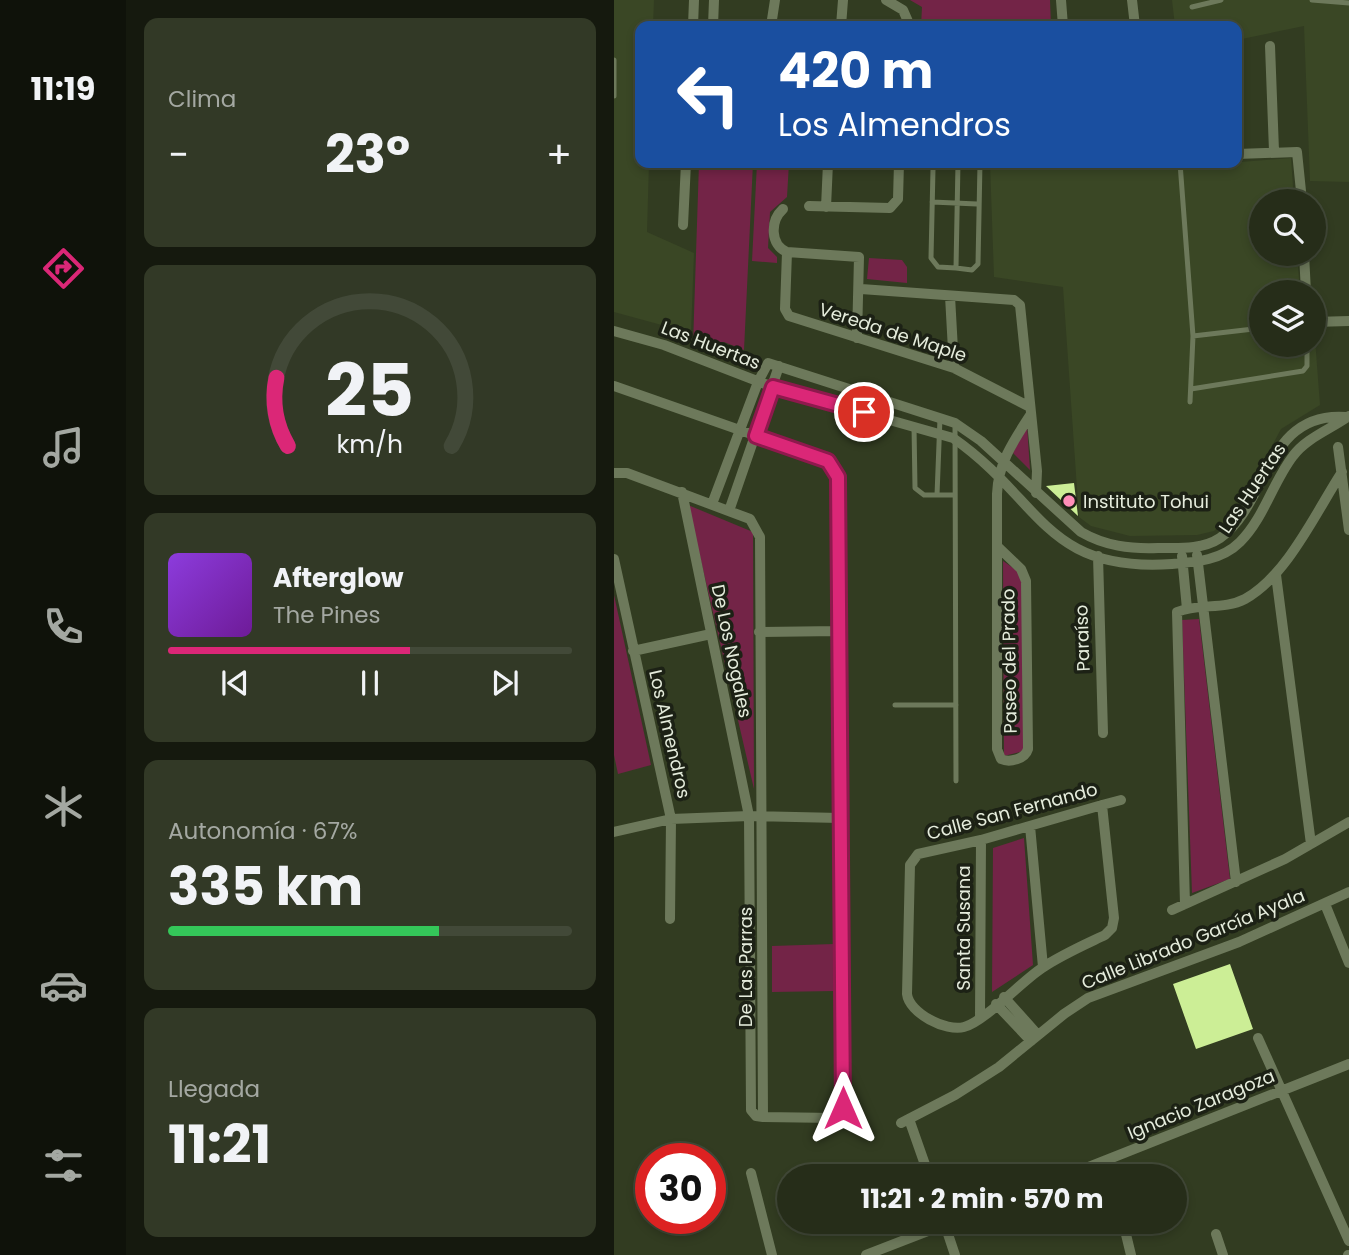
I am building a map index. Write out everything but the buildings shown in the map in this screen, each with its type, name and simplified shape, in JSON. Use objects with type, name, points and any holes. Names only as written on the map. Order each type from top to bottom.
[{"type":"street","points":[[694,0],[696,21]]},
{"type":"street","points":[[713,21],[714,0]]},
{"type":"street","points":[[772,21],[775,0]]},
{"type":"street","points":[[841,21],[843,0]]},
{"type":"street","points":[[886,0],[903,10],[908,21]]},
{"type":"street","points":[[1061,0],[1063,21]]},
{"type":"street","points":[[1132,0],[1134,21]]},
{"type":"street","points":[[1270,46],[1274,151]]},
{"type":"street","points":[[1242,154],[1293,150],[1300,157],[1301,189]]},
{"type":"street","points":[[683,225],[686,168]]},
{"type":"street","points":[[826,207],[828,168]]},
{"type":"street","points":[[809,206],[890,208],[895,204],[899,168]]},
{"type":"street","points":[[783,209],[775,220],[774,242],[778,248],[787,252],[855,254],[861,261],[857,338]]},
{"type":"street","name":"Vereda de Maple","points":[[787,252],[785,309],[796,320],[954,368],[1030,410]]},
{"type":"street","points":[[861,289],[1014,300],[1020,304],[1037,471],[1036,492]]},
{"type":"street","points":[[950,296],[954,368]]},
{"type":"street","points":[[1326,322],[1349,321]]},
{"type":"street","name":"Las Huertas","points":[[614,331],[664,345],[773,387],[954,438],[998,475],[1054,535],[1072,548],[1119,564],[1182,563],[1231,551],[1255,522],[1292,457],[1302,446],[1348,417]]},
{"type":"street","name":"Las Huertas","points":[[758,382],[766,365],[779,366],[832,386],[955,423],[1003,461],[1081,532],[1098,542],[1121,547],[1181,548],[1207,545],[1230,528],[1291,435],[1330,415],[1348,417]]},
{"type":"street","points":[[614,473],[627,473],[730,511],[779,366]]},
{"type":"street","points":[[712,504],[758,382]]},
{"type":"street","points":[[614,386],[828,461],[835,468],[838,477],[840,1114],[835,1118],[758,1116]]},
{"type":"street","name":"Paseo del Prado","points":[[997,546],[1021,569],[1026,580],[1028,748],[1023,756],[1009,761],[1001,760],[997,749],[997,546],[998,475],[1030,410]]},
{"type":"street","points":[[1338,447],[1349,530]]},
{"type":"street","points":[[1185,904],[1176,615],[1179,610],[1205,608],[1244,599],[1276,575],[1342,472]]},
{"type":"street","name":"De Los Nogales","points":[[682,492],[749,816]]},
{"type":"street","name":"De Los Nogales","points":[[730,511],[750,519],[757,527],[760,537],[761,816]]},
{"type":"street","name":"Paraíso","points":[[1098,542],[1103,733]]},
{"type":"street","points":[[1196,546],[1236,882]]},
{"type":"street","points":[[1181,548],[1187,609]]},
{"type":"street","name":"Los Almendros","points":[[614,559],[671,819],[670,919]]},
{"type":"street","points":[[1276,575],[1311,845]]},
{"type":"street","points":[[759,632],[838,631]]},
{"type":"street","points":[[633,651],[711,635]]},
{"type":"street","name":"Calle San Fernando","points":[[980,1017],[969,1025],[952,1028],[921,1014],[908,1001],[910,865],[913,858],[918,854],[981,840],[1121,800]]},
{"type":"street","points":[[980,1017],[1043,967],[1112,928],[1114,918],[1102,805]]},
{"type":"street","points":[[614,832],[671,819],[749,816],[840,818]]},
{"type":"street","name":"De Las Parras","points":[[749,816],[758,1116]]},
{"type":"street","name":"De Las Parras","points":[[758,1116],[761,816]]},
{"type":"street","points":[[1172,911],[1311,845],[1349,822]]},
{"type":"street","points":[[1030,826],[1043,967]]},
{"type":"street","name":"Santa Susana","points":[[980,1017],[981,840]]},
{"type":"street","name":"Calle Librado García Ayala","points":[[924,1164],[905,1121],[966,1088],[1088,998],[1239,942],[1349,892]]},
{"type":"street","points":[[1325,904],[1349,963]]},
{"type":"street","points":[[1000,1000],[1035,1038]]},
{"type":"street","points":[[1258,1038],[1349,1241]]},
{"type":"street","name":"Ignacio Zaragoza","points":[[1096,1164],[1349,1064]]},
{"type":"street","points":[[1106,1160],[1107,1164]]},
{"type":"street","points":[[751,1173],[772,1255]]},
{"type":"street","points":[[866,1255],[918,1234]]},
{"type":"street","points":[[950,1234],[955,1255]]},
{"type":"street","points":[[1126,1234],[1131,1255]]},
{"type":"street","points":[[1216,1234],[1223,1255]]},
{"type":"lane","points":[[1192,7],[1221,0]]},
{"type":"lane","points":[[1312,0],[1349,2]]},
{"type":"lane","points":[[614,60],[614,96]]},
{"type":"lane","points":[[934,168],[931,258],[938,267],[972,270],[978,264],[980,168]]},
{"type":"lane","points":[[956,268],[958,168]]},
{"type":"lane","points":[[1179,168],[1193,337],[1190,402]]},
{"type":"lane","points":[[932,202],[977,204]]},
{"type":"lane","points":[[1193,337],[1249,330]]},
{"type":"lane","points":[[1190,389],[1303,371],[1307,366],[1307,357]]},
{"type":"lane","points":[[937,495],[940,418]]},
{"type":"lane","points":[[955,423],[956,781]]},
{"type":"lane","points":[[914,426],[915,488],[924,495],[954,495]]},
{"type":"lane","points":[[895,705],[956,705]]},
{"type":"shaded area","points":[[614,0],[654,0],[653,21],[635,21],[635,168],[649,168],[647,232],[694,253],[691,333],[614,312]]},
{"type":"shaded area","points":[[910,0],[1050,0],[1051,21],[921,21],[922,7]]},
{"type":"shaded area","points":[[1172,0],[1349,0],[1349,182],[1310,181],[1304,26],[1242,39],[1242,21],[1174,21]]},
{"type":"shaded area","points":[[1291,158],[1293,189],[1249,189],[1249,266],[1298,266],[1299,280],[1249,280],[1249,357],[1316,357],[1320,405],[1281,429],[1240,505],[1214,531],[1197,535],[1130,536],[1091,526],[1079,517],[1063,287],[994,277],[990,168],[1242,168],[1242,162]]},
{"type":"shaded area","points":[[699,168],[753,168],[744,350],[724,342],[693,345]]},
{"type":"shaded area","points":[[757,168],[789,168],[787,197],[770,212],[768,248],[777,257],[777,263],[752,261]]},
{"type":"shaded area","points":[[869,258],[902,260],[907,267],[907,283],[867,279]]},
{"type":"shaded area","points":[[1027,425],[1030,470],[1013,453]]},
{"type":"shaded area","points":[[688,505],[753,532],[754,789]]},
{"type":"shaded area","points":[[1003,561],[1022,574],[1024,751],[1004,756]]},
{"type":"shaded area","points":[[614,595],[651,765],[618,774],[614,755]]},
{"type":"shaded area","points":[[1199,619],[1230,879],[1192,893],[1182,620]]},
{"type":"shaded area","points":[[1024,838],[1033,965],[992,992],[993,848]]},
{"type":"shaded area","points":[[834,944],[835,991],[772,992],[772,946]]},
{"type":"place","name":"Instituto Tohui","points":[[1069,501]]},
{"type":"route","points":[[843,1108],[838,477],[835,468],[828,461],[756,436],[773,387],[864,412]]}]
